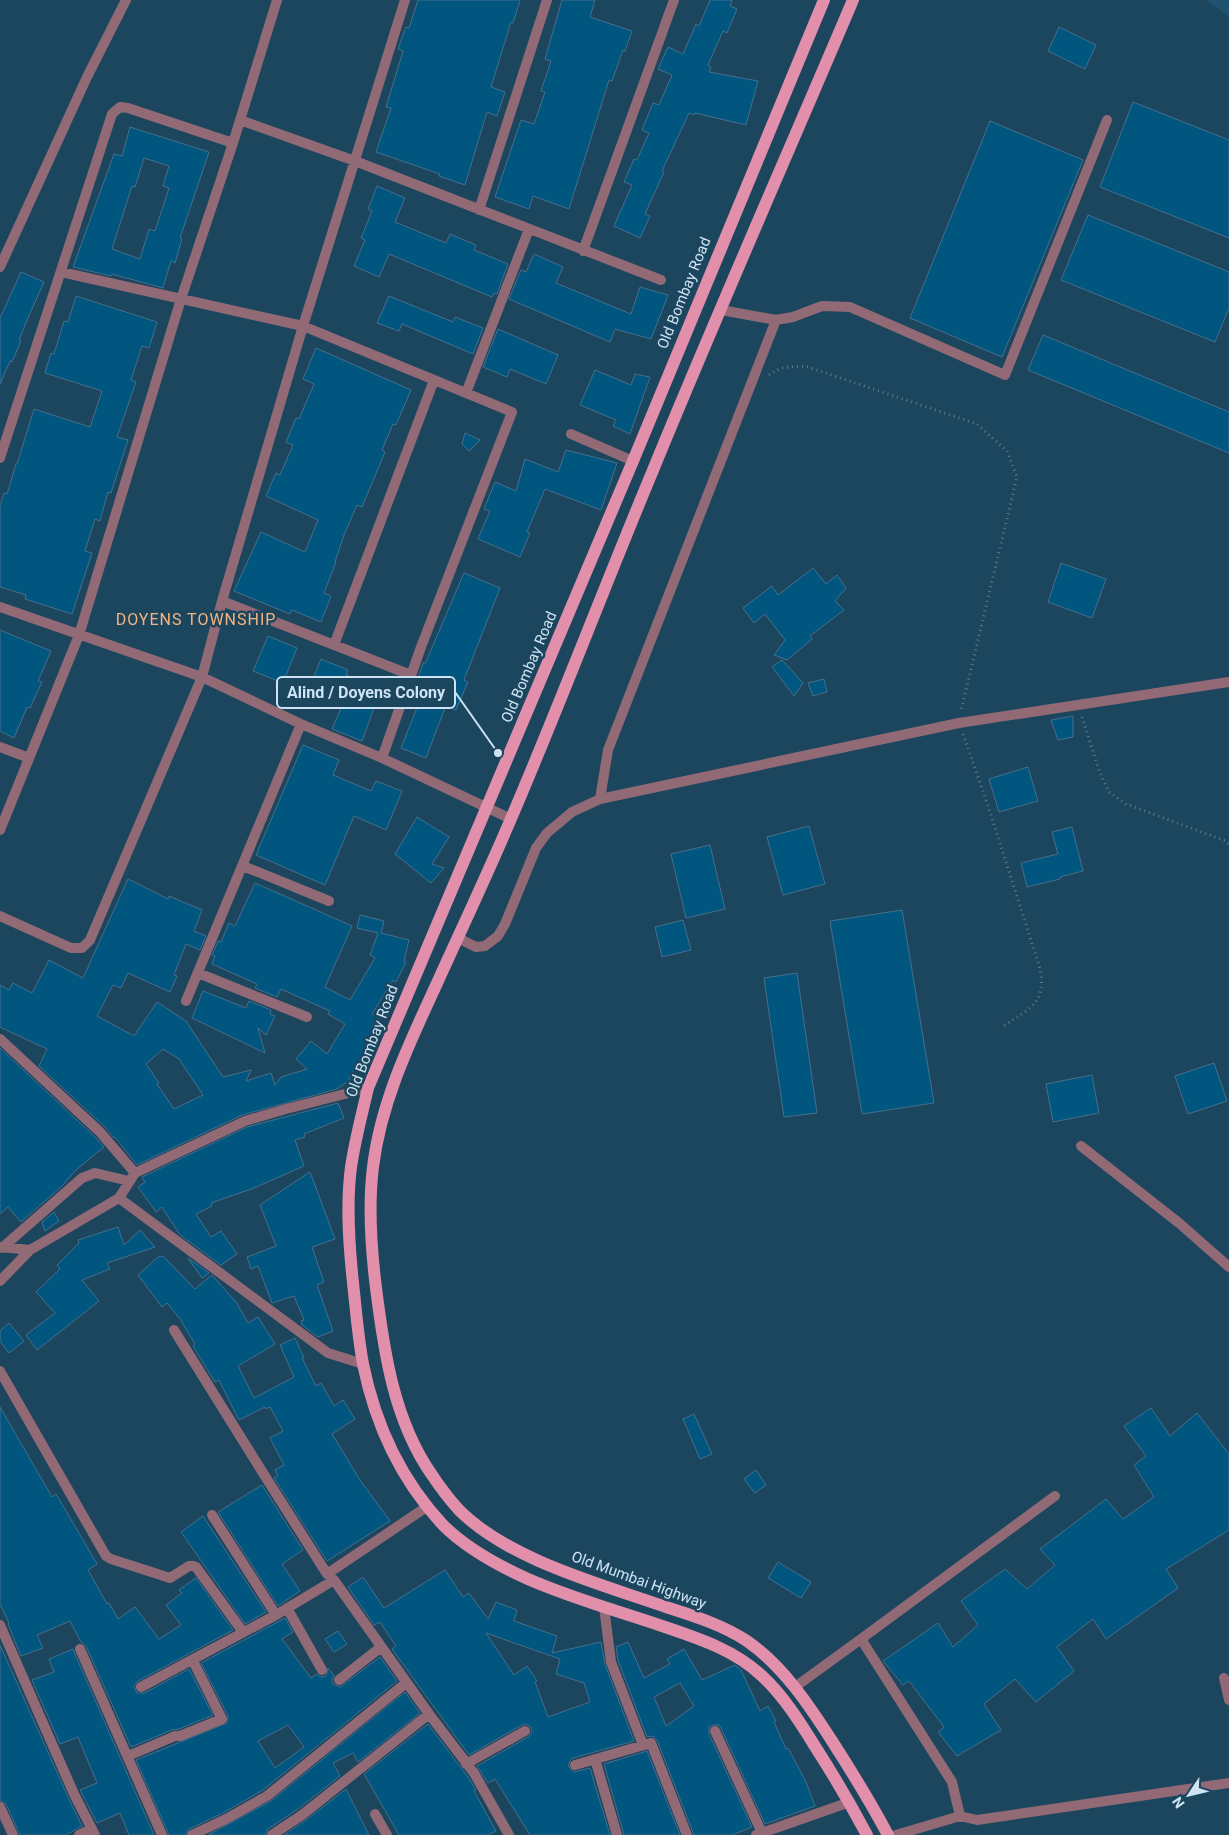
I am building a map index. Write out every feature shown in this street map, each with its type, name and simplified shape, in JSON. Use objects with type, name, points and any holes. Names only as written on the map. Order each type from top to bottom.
[{"type":"main road","name":"Old Bombay Road","points":[[363,1364],[351,1260],[349,1212],[351,1169],[368,1088],[633,461],[824,0]]},
{"type":"main road","points":[[458,938],[511,819],[653,469],[853,0]]},
{"type":"main road","name":"Old Mumbai Highway","points":[[458,938],[404,1054],[386,1102],[372,1169],[370,1210],[372,1258],[386,1359],[399,1406],[411,1439],[428,1469],[460,1510],[476,1524],[508,1545],[543,1562],[717,1624],[746,1641],[774,1664],[818,1719],[866,1793],[888,1835]]},
{"type":"main road","points":[[363,1364],[377,1415],[391,1450],[409,1480],[444,1526],[496,1563],[530,1580],[707,1642],[736,1656],[761,1675],[782,1697],[850,1802],[867,1835]]},
{"type":"street","points":[[0,267],[87,77],[126,0]]},
{"type":"street","points":[[0,830],[79,635],[181,299],[233,143],[277,0]]},
{"type":"street","points":[[0,916],[71,948],[82,948],[90,940],[202,677],[222,601],[302,326],[355,162],[404,0]]},
{"type":"street","points":[[479,210],[547,0]]},
{"type":"street","points":[[583,251],[674,0]]},
{"type":"street","points":[[0,458],[112,114],[120,107],[233,143]]},
{"type":"street","points":[[240,120],[355,162],[661,280]]},
{"type":"street","points":[[721,310],[776,320],[793,317],[822,306],[850,307],[1005,375],[1107,120]]},
{"type":"street","points":[[466,393],[529,229]]},
{"type":"street","points":[[61,272],[302,326],[512,412],[411,675],[382,758]]},
{"type":"street","points":[[600,799],[608,750],[776,320]]},
{"type":"street","points":[[334,645],[434,380]]},
{"type":"street","points":[[570,434],[633,461]]},
{"type":"street","points":[[222,601],[411,675]]},
{"type":"street","points":[[0,607],[202,677],[301,724],[382,758],[511,819]]},
{"type":"street","points":[[458,938],[476,947],[484,946],[498,936],[505,924],[536,848],[547,833],[572,812],[600,799],[959,723],[1229,682]]},
{"type":"street","points":[[186,1001],[244,866],[301,724]]},
{"type":"street","points":[[0,747],[29,758]]},
{"type":"street","points":[[244,866],[329,901]]},
{"type":"street","points":[[198,972],[307,1017]]},
{"type":"street","points":[[0,1038],[100,1132],[132,1177]]},
{"type":"street","points":[[0,1282],[30,1250],[119,1198],[132,1177],[245,1121],[286,1108],[368,1088]]},
{"type":"street","points":[[1081,1146],[1179,1223],[1229,1267]]},
{"type":"street","points":[[1,1247],[82,1178],[95,1173],[132,1177]]},
{"type":"street","points":[[119,1198],[328,1353],[363,1364]]},
{"type":"street","points":[[1,1247],[30,1250]]},
{"type":"street","points":[[174,1330],[262,1474],[330,1577],[406,1683],[474,1773],[509,1835]]},
{"type":"street","points":[[0,1371],[106,1556],[170,1578],[189,1566],[196,1567],[243,1632]]},
{"type":"street","points":[[794,1687],[1055,1496]]},
{"type":"street","points":[[141,1687],[193,1661],[276,1615],[428,1506]]},
{"type":"street","points":[[212,1515],[276,1615]]},
{"type":"street","points":[[604,1607],[611,1662],[643,1745]]},
{"type":"street","points":[[287,1608],[322,1670]]},
{"type":"street","points":[[0,1625],[93,1832],[80,1835]]},
{"type":"street","points":[[861,1639],[952,1782],[960,1816]]},
{"type":"street","points":[[339,1680],[381,1647]]},
{"type":"street","points":[[80,1648],[162,1835]]},
{"type":"street","points":[[128,1756],[175,1736],[180,1736],[222,1720],[193,1661]]},
{"type":"street","points":[[1224,1678],[1229,1700]]},
{"type":"street","points":[[192,1835],[267,1796],[406,1683]]},
{"type":"street","points":[[272,1835],[302,1816],[429,1714]]},
{"type":"street","points":[[466,1764],[525,1731]]},
{"type":"street","points":[[715,1732],[760,1834],[850,1802]]},
{"type":"street","points":[[576,1765],[651,1742],[687,1835]]},
{"type":"street","points":[[595,1759],[618,1835]]},
{"type":"street","points":[[896,1835],[960,1816],[977,1820],[1229,1783]]},
{"type":"street","points":[[0,1807],[13,1835]]},
{"type":"street","points":[[375,1814],[387,1835]]},
{"type":"path","points":[[749,388],[781,368],[805,366],[977,424],[1007,451],[1017,477],[959,723],[987,803],[1039,965],[1043,983],[1036,1004],[1002,1027]]},
{"type":"path","points":[[1078,704],[1100,773],[1109,792],[1126,804],[1226,841],[1229,844]]},
{"type":"shaded area","points":[[1206,0],[1229,0],[1229,17]]},
{"type":"building","points":[[418,0],[520,0],[513,23],[511,22],[491,87],[505,92],[497,116],[487,112],[465,185],[439,176],[440,174],[376,152],[391,108],[386,107],[403,51],[398,49],[406,27],[409,28]]},
{"type":"building","points":[[562,0],[595,0],[590,17],[632,31],[612,81],[609,80],[569,209],[533,196],[529,209],[495,197],[521,120],[534,124],[545,92],[541,91],[551,61],[545,59]]},
{"type":"building","points":[[710,0],[732,0],[730,6],[737,9],[727,33],[723,31],[708,65],[711,67],[709,72],[758,81],[746,125],[689,113],[662,171],[664,172],[645,214],[650,216],[640,238],[614,226],[632,185],[624,182],[634,159],[637,160],[649,133],[642,130],[653,103],[659,105],[672,75],[658,69],[668,47],[683,54],[696,24],[699,26]]},
{"type":"building","points":[[1059,27],[1096,45],[1085,69],[1048,51]]},
{"type":"building","points":[[1133,102],[1229,140],[1229,238],[1100,187]]},
{"type":"building","points":[[990,121],[1083,160],[1002,357],[910,318]]},
{"type":"building","points":[[130,127],[209,152],[180,238],[182,239],[175,263],[171,261],[163,288],[112,274],[111,276],[73,267],[114,154],[122,156]],"holes":[[[144,158],[169,166],[163,186],[169,188],[155,231],[149,229],[140,259],[112,249],[132,186],[135,187]]]},
{"type":"building","points":[[377,186],[405,198],[395,222],[446,243],[450,234],[476,245],[474,250],[508,264],[497,294],[494,293],[492,297],[389,254],[379,277],[354,266],[365,240],[361,238],[372,211],[368,209]]},
{"type":"building","points":[[1088,215],[1229,272],[1229,308],[1215,342],[1061,280]]},
{"type":"building","points":[[534,254],[563,267],[556,283],[631,314],[640,287],[668,295],[651,339],[615,329],[610,342],[509,299],[521,270],[526,272]]},
{"type":"building","points":[[21,272],[44,282],[19,340],[21,341],[12,362],[10,361],[0,384],[0,318]]},
{"type":"building","points":[[76,296],[157,322],[149,348],[142,346],[131,380],[136,382],[117,437],[128,440],[111,493],[108,492],[100,521],[95,519],[85,551],[92,553],[72,614],[25,599],[26,595],[0,587],[0,506],[4,493],[7,494],[34,409],[90,427],[102,391],[45,373],[51,353],[54,354],[64,321],[68,322]]},
{"type":"building","points":[[389,296],[453,322],[455,317],[483,328],[473,354],[402,324],[399,331],[377,323]]},
{"type":"building","points":[[498,329],[558,355],[546,384],[510,369],[507,377],[483,367]]},
{"type":"building","points":[[1043,335],[1229,412],[1229,453],[1028,370]]},
{"type":"building","points":[[316,348],[411,390],[396,425],[393,424],[382,450],[385,452],[362,507],[357,505],[344,535],[324,593],[331,596],[321,622],[292,610],[290,614],[234,591],[261,532],[305,552],[318,520],[266,496],[276,473],[280,475],[293,445],[286,442],[296,418],[299,419],[314,384],[303,379]]},
{"type":"building","points":[[595,370],[631,385],[635,374],[650,377],[630,434],[613,426],[616,420],[580,405]]},
{"type":"building","points":[[465,433],[480,440],[469,451],[462,444]]},
{"type":"building","points":[[566,450],[617,463],[601,510],[545,489],[527,532],[530,533],[520,557],[478,539],[490,511],[484,509],[495,482],[516,491],[525,459],[558,472]]},
{"type":"building","points":[[1061,563],[1106,579],[1092,618],[1048,602]]},
{"type":"building","points":[[813,568],[826,584],[837,575],[846,588],[835,601],[844,610],[810,636],[812,639],[787,660],[774,655],[785,640],[765,614],[754,623],[743,608],[772,586],[778,595]]},
{"type":"building","points":[[464,573],[500,588],[464,680],[468,682],[456,710],[446,705],[426,758],[401,748],[422,695],[413,691],[423,663],[425,664]]},
{"type":"building","points":[[0,630],[51,651],[38,681],[42,682],[30,708],[27,707],[14,738],[0,731]]},
{"type":"building","points":[[268,636],[297,648],[283,683],[253,671]]},
{"type":"building","points":[[321,659],[348,670],[346,675],[381,689],[362,741],[332,729],[343,704],[309,689]]},
{"type":"building","points":[[782,660],[803,683],[794,696],[772,667]]},
{"type":"building","points":[[824,679],[827,692],[813,696],[808,683]]},
{"type":"building","points":[[1073,716],[1073,737],[1058,740],[1051,720]]},
{"type":"building","points":[[303,745],[339,760],[333,775],[371,791],[376,781],[402,791],[386,830],[354,816],[325,885],[256,855]]},
{"type":"building","points":[[1028,767],[1038,801],[999,812],[989,779]]},
{"type":"building","points":[[417,817],[449,837],[432,864],[444,868],[431,883],[395,854]]},
{"type":"building","points":[[809,826],[825,884],[783,895],[767,837]]},
{"type":"building","points":[[1072,827],[1083,871],[1027,887],[1021,863],[1058,854],[1052,832]]},
{"type":"building","points":[[710,845],[725,909],[686,918],[671,854]]},
{"type":"building","points":[[128,879],[168,899],[169,896],[202,910],[194,931],[206,936],[200,950],[186,944],[174,975],[177,976],[170,992],[128,973],[121,988],[113,985],[97,1016],[134,1036],[157,1002],[186,1021],[223,1077],[251,1070],[246,1081],[271,1073],[275,1085],[281,1077],[307,1069],[296,1059],[311,1041],[327,1054],[345,1024],[328,1014],[330,1011],[281,989],[277,997],[255,988],[257,984],[212,964],[215,956],[212,955],[218,941],[221,942],[229,923],[235,926],[255,883],[352,926],[325,987],[350,1000],[375,958],[370,955],[378,933],[357,928],[360,915],[384,921],[381,933],[409,940],[404,961],[406,962],[396,982],[393,980],[372,1014],[380,1019],[368,1041],[370,1042],[349,1078],[350,1080],[337,1089],[242,1115],[137,1165],[115,1137],[39,1066],[47,1049],[0,1027],[0,985],[9,990],[13,983],[32,993],[49,960],[83,978]],"holes":[[[163,1049],[179,1059],[203,1095],[174,1109],[146,1064]]]},
{"type":"building","points":[[902,910],[934,1103],[862,1114],[830,921]]},
{"type":"building","points":[[683,920],[691,950],[662,957],[655,927]]},
{"type":"building","points":[[797,973],[817,1113],[784,1117],[764,978]]},
{"type":"building","points":[[203,991],[246,1008],[249,1001],[271,1010],[270,1014],[275,1016],[266,1035],[258,1028],[265,1053],[192,1018]]},
{"type":"building","points":[[0,1048],[104,1147],[77,1169],[62,1186],[21,1222],[8,1207],[0,1214]]},
{"type":"building","points":[[1214,1063],[1227,1101],[1188,1114],[1175,1076]]},
{"type":"building","points":[[1092,1075],[1099,1113],[1053,1122],[1046,1084]]},
{"type":"building","points":[[338,1103],[344,1118],[304,1134],[305,1137],[295,1140],[304,1166],[254,1188],[211,1203],[212,1206],[196,1214],[211,1237],[221,1231],[237,1254],[221,1265],[180,1235],[162,1207],[156,1212],[138,1187],[145,1182],[142,1177],[247,1127]]},
{"type":"building","points":[[310,1172],[335,1239],[312,1247],[324,1282],[317,1285],[333,1331],[318,1337],[302,1325],[301,1321],[304,1320],[294,1296],[272,1303],[258,1266],[251,1269],[247,1257],[276,1246],[260,1205]]},
{"type":"building","points":[[54,1212],[59,1221],[45,1231],[42,1222]]},
{"type":"building","points":[[118,1227],[124,1245],[140,1230],[155,1247],[107,1263],[110,1269],[82,1280],[99,1301],[37,1350],[26,1335],[55,1313],[36,1292],[60,1269],[57,1265],[79,1243],[78,1240]]},
{"type":"building","points":[[163,1256],[195,1289],[212,1275],[236,1302],[248,1323],[258,1317],[275,1344],[238,1366],[254,1398],[294,1377],[280,1345],[295,1338],[304,1358],[302,1358],[316,1386],[321,1383],[334,1406],[343,1400],[355,1419],[332,1434],[360,1480],[390,1521],[327,1561],[274,1478],[278,1476],[275,1470],[284,1465],[270,1438],[283,1431],[270,1407],[266,1409],[265,1407],[239,1420],[219,1380],[215,1382],[193,1346],[195,1344],[180,1319],[167,1303],[162,1307],[138,1275],[158,1257]]},
{"type":"building","points":[[188,1258],[209,1273],[202,1278]]},
{"type":"building","points":[[9,1323],[24,1341],[9,1353],[0,1341],[0,1331]]},
{"type":"building","points":[[0,1407],[52,1497],[56,1494],[97,1564],[88,1570],[107,1604],[109,1603],[118,1619],[135,1607],[159,1639],[181,1625],[166,1605],[182,1593],[179,1590],[196,1578],[233,1630],[138,1681],[134,1686],[137,1693],[144,1693],[189,1669],[213,1715],[131,1747],[86,1646],[81,1642],[70,1621],[37,1635],[43,1648],[21,1656],[0,1604]]},
{"type":"building","points":[[1151,1408],[1170,1436],[1197,1413],[1229,1454],[1229,1530],[1166,1569],[1178,1588],[1106,1639],[1093,1619],[1057,1647],[1074,1671],[1036,1702],[1015,1679],[984,1704],[1001,1730],[957,1756],[938,1732],[944,1727],[909,1681],[903,1685],[883,1661],[938,1623],[953,1647],[978,1625],[961,1601],[1005,1569],[1027,1589],[1055,1565],[1040,1549],[1106,1499],[1123,1519],[1154,1497],[1134,1465],[1146,1456],[1124,1426]]},
{"type":"building","points":[[694,1414],[712,1454],[700,1459],[683,1419]]},
{"type":"building","points":[[756,1470],[766,1485],[755,1493],[744,1479]]},
{"type":"building","points":[[262,1485],[303,1550],[282,1564],[300,1591],[278,1606],[218,1512]]},
{"type":"building","points":[[203,1516],[266,1612],[245,1624],[181,1532]]},
{"type":"building","points":[[778,1562],[811,1582],[801,1598],[768,1578]]},
{"type":"building","points":[[445,1570],[463,1597],[469,1593],[488,1619],[496,1602],[517,1610],[514,1621],[557,1636],[552,1653],[601,1642],[605,1664],[634,1741],[573,1758],[568,1766],[574,1772],[590,1768],[610,1835],[530,1835],[495,1779],[488,1783],[477,1766],[528,1737],[532,1732],[531,1727],[526,1724],[522,1725],[469,1755],[392,1649],[396,1646],[380,1622],[374,1625],[348,1587],[363,1577],[384,1608]],"holes":[[[486,1633],[560,1659],[556,1674],[584,1683],[590,1702],[548,1717],[535,1682],[537,1681],[527,1666],[514,1675]]]},
{"type":"building","points":[[285,1618],[293,1632],[282,1639],[311,1678],[317,1674],[321,1677],[326,1676],[328,1668],[334,1676],[333,1684],[340,1687],[380,1657],[397,1681],[263,1790],[223,1813],[189,1829],[185,1835],[169,1835],[136,1760],[227,1723],[228,1716],[201,1663]],"holes":[[[288,1725],[304,1747],[275,1768],[258,1741]]]},
{"type":"building","points":[[338,1631],[347,1644],[334,1652],[325,1639]]},
{"type":"building","points":[[628,1642],[644,1678],[670,1664],[667,1659],[684,1649],[702,1680],[735,1665],[741,1670],[760,1711],[768,1706],[776,1721],[774,1722],[786,1749],[788,1748],[806,1782],[815,1806],[765,1824],[721,1728],[719,1725],[713,1725],[709,1727],[709,1734],[752,1827],[732,1835],[694,1835],[657,1740],[653,1736],[647,1737],[618,1660],[616,1647]],"holes":[[[680,1683],[694,1706],[666,1726],[654,1697]]]},
{"type":"building","points":[[0,1645],[82,1826],[66,1835],[20,1835],[6,1804],[0,1800]]},
{"type":"building","points":[[73,1649],[154,1835],[129,1835],[120,1813],[97,1823],[80,1790],[97,1783],[78,1737],[60,1744],[32,1680],[54,1672],[49,1659]]},
{"type":"building","points":[[405,1692],[420,1713],[358,1762],[353,1753],[333,1763],[340,1776],[298,1809],[268,1829],[265,1835],[208,1835],[271,1801]]},
{"type":"building","points":[[428,1724],[468,1777],[496,1831],[487,1835],[399,1835],[364,1774]]},
{"type":"building","points":[[647,1751],[680,1835],[624,1835],[604,1764]]},
{"type":"building","points":[[346,1789],[369,1835],[284,1835],[306,1820]]},
{"type":"place","name":"Alind / Doyens Colony","points":[[498,753]]},
{"type":"district","name":"DOYENS TOWNSHIP","points":[[196,619]]}]
